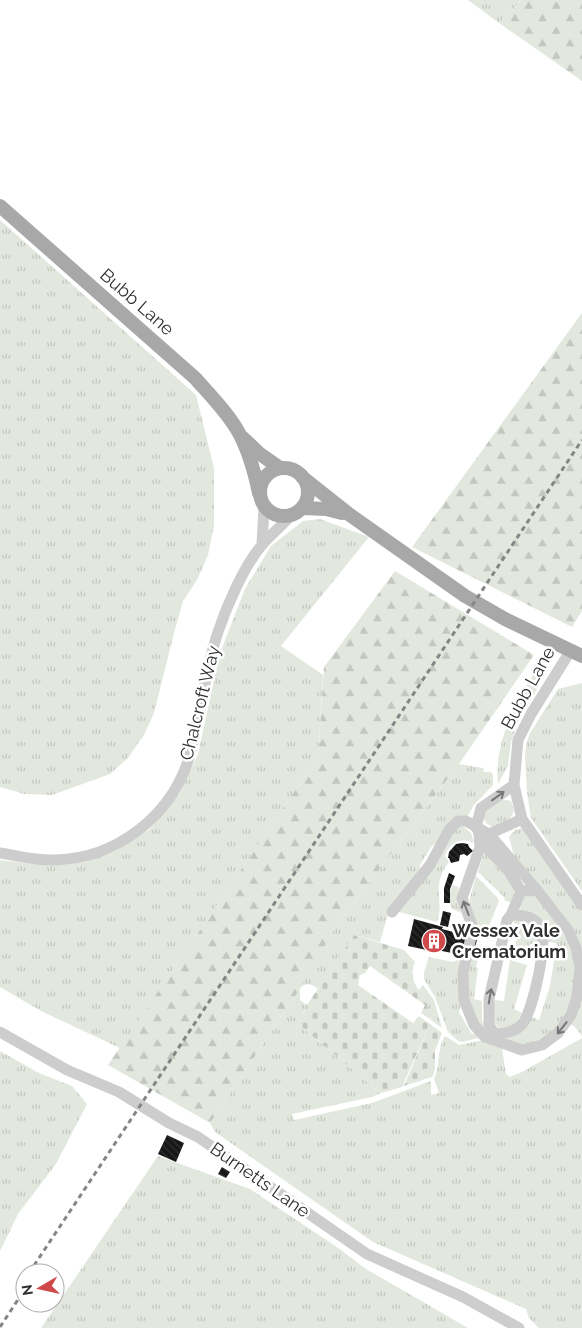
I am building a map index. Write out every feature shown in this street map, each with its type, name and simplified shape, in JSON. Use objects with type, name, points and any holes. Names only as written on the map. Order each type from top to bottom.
[{"type":"main road","name":"Bubb Lane","points":[[0,206],[195,378],[213,398],[240,435],[260,454],[280,468]]},
{"type":"main road","name":"Bubb Lane","points":[[240,435],[260,493]]},
{"type":"main road","points":[[280,468],[294,471],[302,477],[306,483],[308,496],[297,512],[280,516],[268,511],[264,506],[260,493],[263,480],[268,474],[280,468]]},
{"type":"main road","name":"Bubb Lane","points":[[302,477],[350,515],[466,596],[489,610],[576,653]]},
{"type":"main road","name":"Bubb Lane","points":[[297,512],[326,509],[350,515]]},
{"type":"street","name":"Chalcroft Way","points":[[262,545],[264,506]]},
{"type":"street","name":"Chalcroft Way","points":[[0,853],[26,858],[56,860],[86,856],[114,846],[148,823],[178,783],[189,758],[213,646],[237,587],[262,545],[297,512]]},
{"type":"street","name":"Bubb Lane","points":[[576,653],[530,714],[518,740],[514,785],[522,820],[582,905]]},
{"type":"street","points":[[511,915],[524,915],[536,920],[541,928],[543,939],[537,981],[523,1022],[514,1031],[497,1037],[485,1037],[474,1024],[464,1000],[464,973],[473,928],[462,898],[480,847],[482,808],[514,785]]},
{"type":"street","points":[[482,832],[522,820]]},
{"type":"street","points":[[392,912],[430,865],[449,830],[458,821],[466,821],[482,832],[537,890],[568,930],[576,948],[580,968],[577,997],[571,1015],[558,1033],[542,1045],[522,1050],[497,1037],[490,1025],[489,999],[507,920],[511,915],[520,891]]},
{"type":"street","points":[[482,832],[491,854],[508,870],[520,891]]},
{"type":"street","points":[[520,891],[537,890]]},
{"type":"street","name":"Burnetts Lane","points":[[0,1032],[67,1070],[119,1092],[164,1120],[198,1138],[367,1254],[463,1296],[519,1328]]},
{"type":"green space","points":[[468,0],[521,0],[499,23]]},
{"type":"green space","points":[[521,0],[582,0],[582,81],[499,23]]},
{"type":"green space","points":[[0,220],[196,395],[214,468],[214,526],[208,555],[197,580],[183,601],[154,713],[144,735],[127,759],[110,774],[52,795],[24,794],[0,787]]},
{"type":"green space","points":[[582,313],[582,611],[572,627],[412,547]]},
{"type":"green space","points":[[320,519],[369,537],[281,646],[323,675],[318,757],[120,1048],[41,1011],[0,987],[0,860],[32,864],[65,865],[84,862],[114,852],[150,829],[180,793],[198,754],[220,653],[245,589],[271,546],[303,521]]},
{"type":"green space","points":[[395,571],[534,655],[459,764],[336,926],[300,989],[210,1123],[108,1065],[318,757],[324,667]]},
{"type":"green space","points":[[541,670],[546,673],[518,722],[511,742],[508,766],[498,784],[499,755],[506,727],[533,675],[536,671]]},
{"type":"green space","points":[[582,683],[582,891],[531,818],[525,758],[526,744],[530,733],[558,689]]},
{"type":"green space","points":[[459,764],[483,768],[484,772],[491,772],[493,774],[493,785],[474,805],[467,817],[431,847],[420,865],[419,874],[389,911],[380,942],[354,935],[318,989],[309,984],[300,987],[336,926]]},
{"type":"green space","points":[[501,799],[511,801],[514,811],[509,820],[494,828],[486,823],[483,816],[485,810]]},
{"type":"green space","points":[[463,826],[471,833],[474,843],[469,841],[456,842],[447,851],[445,856],[449,862],[440,879],[440,907],[437,922],[399,912],[457,827]]},
{"type":"green space","points":[[522,828],[582,912],[582,970],[580,952],[514,856],[509,837],[515,830]]},
{"type":"green space","points":[[484,852],[501,868],[511,881],[514,888],[512,903],[504,900],[505,898],[478,872]]},
{"type":"green space","points":[[476,876],[499,901],[489,926],[483,924],[482,928],[477,924],[470,906],[470,898]]},
{"type":"green space","points":[[452,885],[459,887],[457,897],[461,913],[451,908],[449,898]]},
{"type":"green space","points":[[534,895],[559,927],[568,944],[574,964],[574,988],[566,1013],[551,1033],[541,1040],[520,1045],[501,1037],[530,1016],[539,1020],[550,986],[557,943],[547,942],[520,909],[523,896]]},
{"type":"green space","points":[[520,918],[536,926],[539,944],[530,944],[527,959],[512,954],[521,927],[513,922]]},
{"type":"green space","points":[[354,935],[404,950],[415,962],[413,980],[427,1004],[431,1020],[421,1013],[425,1005],[370,966],[365,973],[360,975],[358,985],[413,1023],[419,1016],[430,1024],[402,1087],[381,1093],[298,1024],[307,1005]]},
{"type":"green space","points":[[429,957],[453,962],[461,958],[461,1004],[459,1012],[471,1033],[481,1037],[463,1042],[458,1041],[448,1032],[435,997],[424,979],[424,972]]},
{"type":"green space","points":[[478,958],[474,999],[482,1001],[482,1020],[486,1030],[474,1015],[468,988],[471,960]]},
{"type":"green space","points":[[510,960],[527,965],[514,1009],[522,1013],[514,1026],[499,1028],[493,1021],[494,1000],[504,1001]]},
{"type":"green space","points":[[423,985],[434,1000],[442,1028],[431,1020],[427,1005],[418,991]]},
{"type":"green space","points":[[582,986],[582,1036],[570,1024]]},
{"type":"green space","points":[[300,989],[300,1000],[307,1005],[298,1024],[381,1093],[372,1097],[292,1114],[294,1120],[372,1103],[431,1081],[431,1095],[439,1093],[434,1079],[440,1047],[445,1036],[459,1045],[483,1040],[502,1048],[506,1074],[510,1077],[582,1038],[582,1328],[539,1328],[529,1318],[526,1309],[373,1242],[215,1132],[210,1123]]},
{"type":"green space","points":[[430,1024],[442,1033],[435,1051],[435,1069],[432,1077],[404,1086]]},
{"type":"green space","points":[[0,1051],[39,1073],[72,1086],[87,1104],[56,1164],[18,1214],[0,1251]]},
{"type":"green space","points":[[158,1156],[250,1189],[337,1247],[366,1269],[468,1328],[41,1328],[51,1313],[65,1313],[65,1293]]},
{"type":"building","points":[[456,844],[468,844],[473,851],[467,856],[464,854],[460,855],[459,861],[451,863],[448,858],[449,852]]},
{"type":"building","points":[[449,873],[455,876],[450,889],[450,903],[444,903],[444,888]]},
{"type":"building","points":[[443,911],[451,913],[448,927],[440,925]]},
{"type":"building","name":"Wessex Vale Crematorium","points":[[414,919],[443,927],[442,929],[461,934],[460,936],[477,940],[472,957],[408,946]]},
{"type":"building","points":[[167,1135],[184,1143],[176,1162],[158,1154]]},
{"type":"building","points":[[222,1167],[230,1172],[226,1178],[218,1174]]},
{"type":"railway","points":[[36,1263],[582,440]]},
{"type":"railway","points":[[0,1327],[15,1304]]},
{"type":"place","name":"Wessex Vale Crematorium","points":[[434,941]]}]
